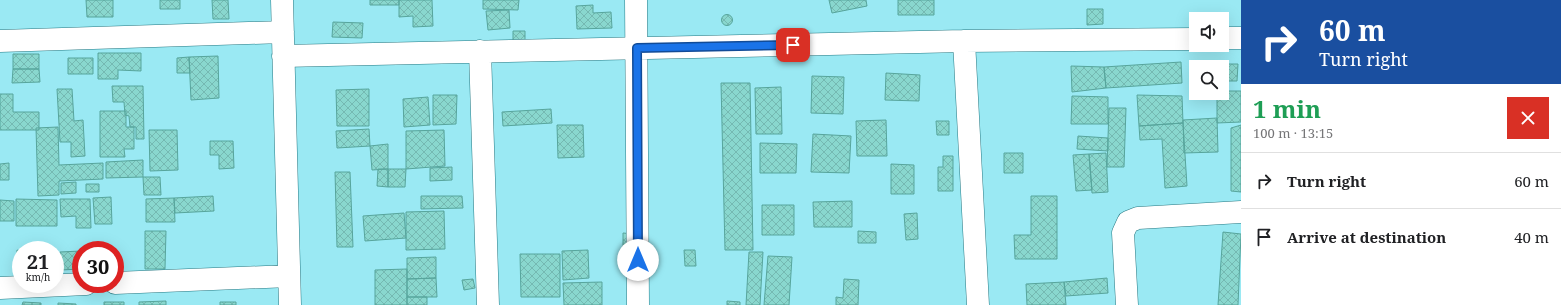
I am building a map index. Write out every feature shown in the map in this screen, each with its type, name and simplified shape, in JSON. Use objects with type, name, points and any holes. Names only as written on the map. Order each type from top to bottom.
[{"type":"street","points":[[282,0],[290,305]]},
{"type":"street","points":[[636,0],[638,305]]},
{"type":"street","points":[[0,42],[283,32]]},
{"type":"street","points":[[1229,38],[1241,38]]},
{"type":"street","points":[[284,56],[964,41],[1189,39]]},
{"type":"street","points":[[964,41],[978,305]]},
{"type":"street","points":[[480,51],[488,305]]},
{"type":"street","points":[[1127,305],[1123,233],[1128,222],[1138,218],[1241,212]]},
{"type":"street","points":[[124,283],[289,276]]},
{"type":"street","points":[[0,288],[72,285]]},
{"type":"building","points":[[86,0],[113,0],[113,17],[87,17]]},
{"type":"building","points":[[160,0],[180,0],[180,9],[160,9]]},
{"type":"building","points":[[212,0],[228,0],[229,19],[213,19]]},
{"type":"building","points":[[370,0],[399,0],[399,5],[370,5]]},
{"type":"building","points":[[399,0],[432,0],[433,26],[413,27],[413,16],[399,17]]},
{"type":"building","points":[[483,0],[519,0],[518,10],[483,9]]},
{"type":"building","points":[[829,0],[866,0],[867,6],[832,13]]},
{"type":"building","points":[[898,0],[934,0],[934,15],[898,15]]},
{"type":"building","points":[[593,5],[593,13],[611,12],[612,28],[577,29],[576,6]]},
{"type":"building","points":[[1087,9],[1103,9],[1103,24],[1087,25]]},
{"type":"building","points":[[509,10],[510,28],[488,30],[486,11]]},
{"type":"building","points":[[725,15],[729,15],[731,16],[731,24],[725,25],[722,22],[722,18]]},
{"type":"building","points":[[333,22],[363,23],[362,38],[332,37]]},
{"type":"building","points":[[513,31],[525,31],[525,43],[513,43]]},
{"type":"building","points":[[98,53],[141,53],[141,71],[118,70],[118,79],[98,79]]},
{"type":"building","points":[[13,54],[39,54],[39,69],[13,69]]},
{"type":"building","points":[[218,56],[219,98],[191,100],[189,57]]},
{"type":"building","points":[[189,57],[190,73],[177,73],[177,58]]},
{"type":"building","points":[[68,58],[93,58],[93,74],[68,74]]},
{"type":"building","points":[[1181,62],[1182,83],[1106,88],[1104,67]]},
{"type":"building","points":[[1229,64],[1238,64],[1237,81],[1229,81]]},
{"type":"building","points":[[1071,66],[1104,67],[1106,88],[1072,92]]},
{"type":"building","points":[[13,69],[39,69],[40,82],[12,83]]},
{"type":"building","points":[[886,73],[920,75],[919,101],[885,100]]},
{"type":"building","points":[[812,76],[844,77],[843,114],[811,113]]},
{"type":"building","points":[[721,83],[750,83],[753,250],[725,250]]},
{"type":"building","points":[[112,86],[143,86],[144,139],[136,139],[136,127],[130,127],[129,116],[125,115],[124,102],[113,102]]},
{"type":"building","points":[[781,87],[782,134],[756,134],[755,88]]},
{"type":"building","points":[[57,89],[72,89],[74,121],[83,120],[85,156],[71,157],[71,142],[60,142]]},
{"type":"building","points":[[369,89],[369,126],[337,126],[336,90]]},
{"type":"building","points":[[1229,91],[1241,91],[1241,122],[1217,123],[1217,100],[1229,100]]},
{"type":"building","points":[[0,94],[13,94],[13,112],[39,112],[39,130],[0,130]]},
{"type":"building","points":[[433,95],[457,95],[456,124],[433,125]]},
{"type":"building","points":[[1137,95],[1182,96],[1183,123],[1139,126]]},
{"type":"building","points":[[1072,96],[1108,97],[1108,124],[1071,124]]},
{"type":"building","points":[[428,97],[430,125],[404,127],[403,99]]},
{"type":"building","points":[[1109,108],[1126,108],[1124,167],[1107,167]]},
{"type":"building","points":[[551,109],[552,123],[503,126],[502,112]]},
{"type":"building","points":[[100,111],[126,111],[126,127],[134,127],[134,149],[124,149],[125,157],[100,157]]},
{"type":"building","points":[[1217,118],[1218,152],[1184,153],[1183,120]]},
{"type":"building","points":[[886,120],[887,156],[857,156],[856,121]]},
{"type":"building","points":[[936,121],[949,121],[949,135],[937,135]]},
{"type":"building","points":[[1183,123],[1187,186],[1165,188],[1162,139],[1140,140],[1139,126]]},
{"type":"building","points":[[557,125],[583,125],[584,157],[558,158]]},
{"type":"building","points":[[1241,125],[1241,192],[1231,191],[1231,128]]},
{"type":"building","points":[[58,127],[59,165],[103,163],[103,179],[59,181],[59,195],[38,196],[36,128]]},
{"type":"building","points":[[369,129],[370,146],[337,148],[336,131]]},
{"type":"building","points":[[149,130],[177,130],[178,170],[150,171]]},
{"type":"building","points":[[444,130],[445,166],[406,169],[406,131]]},
{"type":"building","points":[[813,134],[851,136],[849,173],[811,172]]},
{"type":"building","points":[[1078,136],[1108,138],[1108,151],[1077,149]]},
{"type":"building","points":[[210,141],[233,141],[234,168],[219,169],[219,155],[210,155]]},
{"type":"building","points":[[760,143],[797,144],[796,173],[760,173]]},
{"type":"building","points":[[388,144],[388,169],[372,170],[370,146]]},
{"type":"building","points":[[1004,153],[1023,153],[1023,173],[1004,173]]},
{"type":"building","points":[[1106,153],[1108,192],[1092,193],[1089,154]]},
{"type":"building","points":[[1089,154],[1092,190],[1076,191],[1073,155]]},
{"type":"building","points":[[943,156],[953,156],[953,191],[938,191],[938,167],[943,167]]},
{"type":"building","points":[[143,160],[143,177],[106,178],[106,162]]},
{"type":"building","points":[[9,163],[9,180],[0,180],[0,164]]},
{"type":"building","points":[[891,164],[914,165],[914,194],[891,194]]},
{"type":"building","points":[[452,167],[452,180],[430,181],[430,168]]},
{"type":"building","points":[[378,169],[388,169],[388,187],[377,186]]},
{"type":"building","points":[[388,169],[406,169],[405,187],[388,187]]},
{"type":"building","points":[[335,172],[350,172],[353,247],[337,247]]},
{"type":"building","points":[[143,177],[160,177],[161,195],[144,195]]},
{"type":"building","points":[[76,182],[76,193],[61,194],[61,183]]},
{"type":"building","points":[[86,184],[99,184],[99,192],[86,192]]},
{"type":"building","points":[[213,196],[214,211],[175,213],[174,198]]},
{"type":"building","points":[[421,196],[462,196],[463,208],[421,209]]},
{"type":"building","points":[[1031,196],[1057,196],[1057,259],[1015,259],[1014,235],[1031,235]]},
{"type":"building","points":[[111,197],[112,224],[95,224],[93,198]]},
{"type":"building","points":[[174,198],[175,222],[146,222],[146,199]]},
{"type":"building","points":[[16,199],[57,200],[57,226],[16,226]]},
{"type":"building","points":[[60,199],[90,199],[91,228],[76,228],[76,216],[61,217]]},
{"type":"building","points":[[0,200],[14,201],[14,221],[0,221]]},
{"type":"building","points":[[852,201],[852,227],[814,227],[813,202]]},
{"type":"building","points":[[762,205],[794,205],[794,235],[762,235]]},
{"type":"building","points":[[444,211],[445,249],[406,250],[406,212]]},
{"type":"building","points":[[404,213],[406,238],[365,241],[363,216]]},
{"type":"building","points":[[917,213],[918,239],[906,240],[904,214]]},
{"type":"building","points":[[145,231],[166,231],[165,269],[145,269]]},
{"type":"building","points":[[858,231],[876,232],[876,243],[858,243]]},
{"type":"building","points":[[1223,232],[1241,234],[1238,305],[1218,305]]},
{"type":"building","points":[[623,233],[634,234],[634,249],[623,249]]},
{"type":"building","points":[[588,250],[589,278],[563,280],[562,251]]},
{"type":"building","points":[[684,250],[695,250],[696,266],[685,266]]},
{"type":"building","points":[[72,251],[72,269],[64,270],[64,252]]},
{"type":"building","points":[[749,252],[763,252],[760,305],[746,305]]},
{"type":"building","points":[[520,254],[560,254],[560,297],[521,297]]},
{"type":"building","points":[[768,256],[792,257],[789,305],[764,305]]},
{"type":"building","points":[[436,257],[436,278],[407,279],[407,258]]},
{"type":"building","points":[[407,269],[407,305],[375,305],[375,270]]},
{"type":"building","points":[[436,278],[437,297],[407,297],[407,279]]},
{"type":"building","points":[[1107,278],[1108,293],[1066,296],[1064,282]]},
{"type":"building","points":[[473,279],[475,288],[464,290],[462,280]]},
{"type":"building","points":[[844,279],[859,280],[858,305],[836,305],[836,297],[843,298]]},
{"type":"building","points":[[602,282],[602,305],[564,305],[563,283]]},
{"type":"building","points":[[1064,282],[1066,305],[1027,305],[1026,284]]},
{"type":"building","points":[[407,297],[427,297],[427,305],[407,305]]},
{"type":"building","points":[[166,301],[166,305],[139,305],[139,302]]},
{"type":"building","points":[[727,301],[740,302],[740,305],[727,305]]},
{"type":"building","points":[[23,302],[41,303],[41,305],[22,305]]},
{"type":"building","points":[[104,302],[124,302],[124,305],[104,305]]},
{"type":"building","points":[[220,302],[236,302],[236,305],[220,305]]},
{"type":"building","points":[[58,303],[76,304],[76,305],[58,305]]},
{"type":"route","points":[[638,260],[637,48],[793,45]]}]
